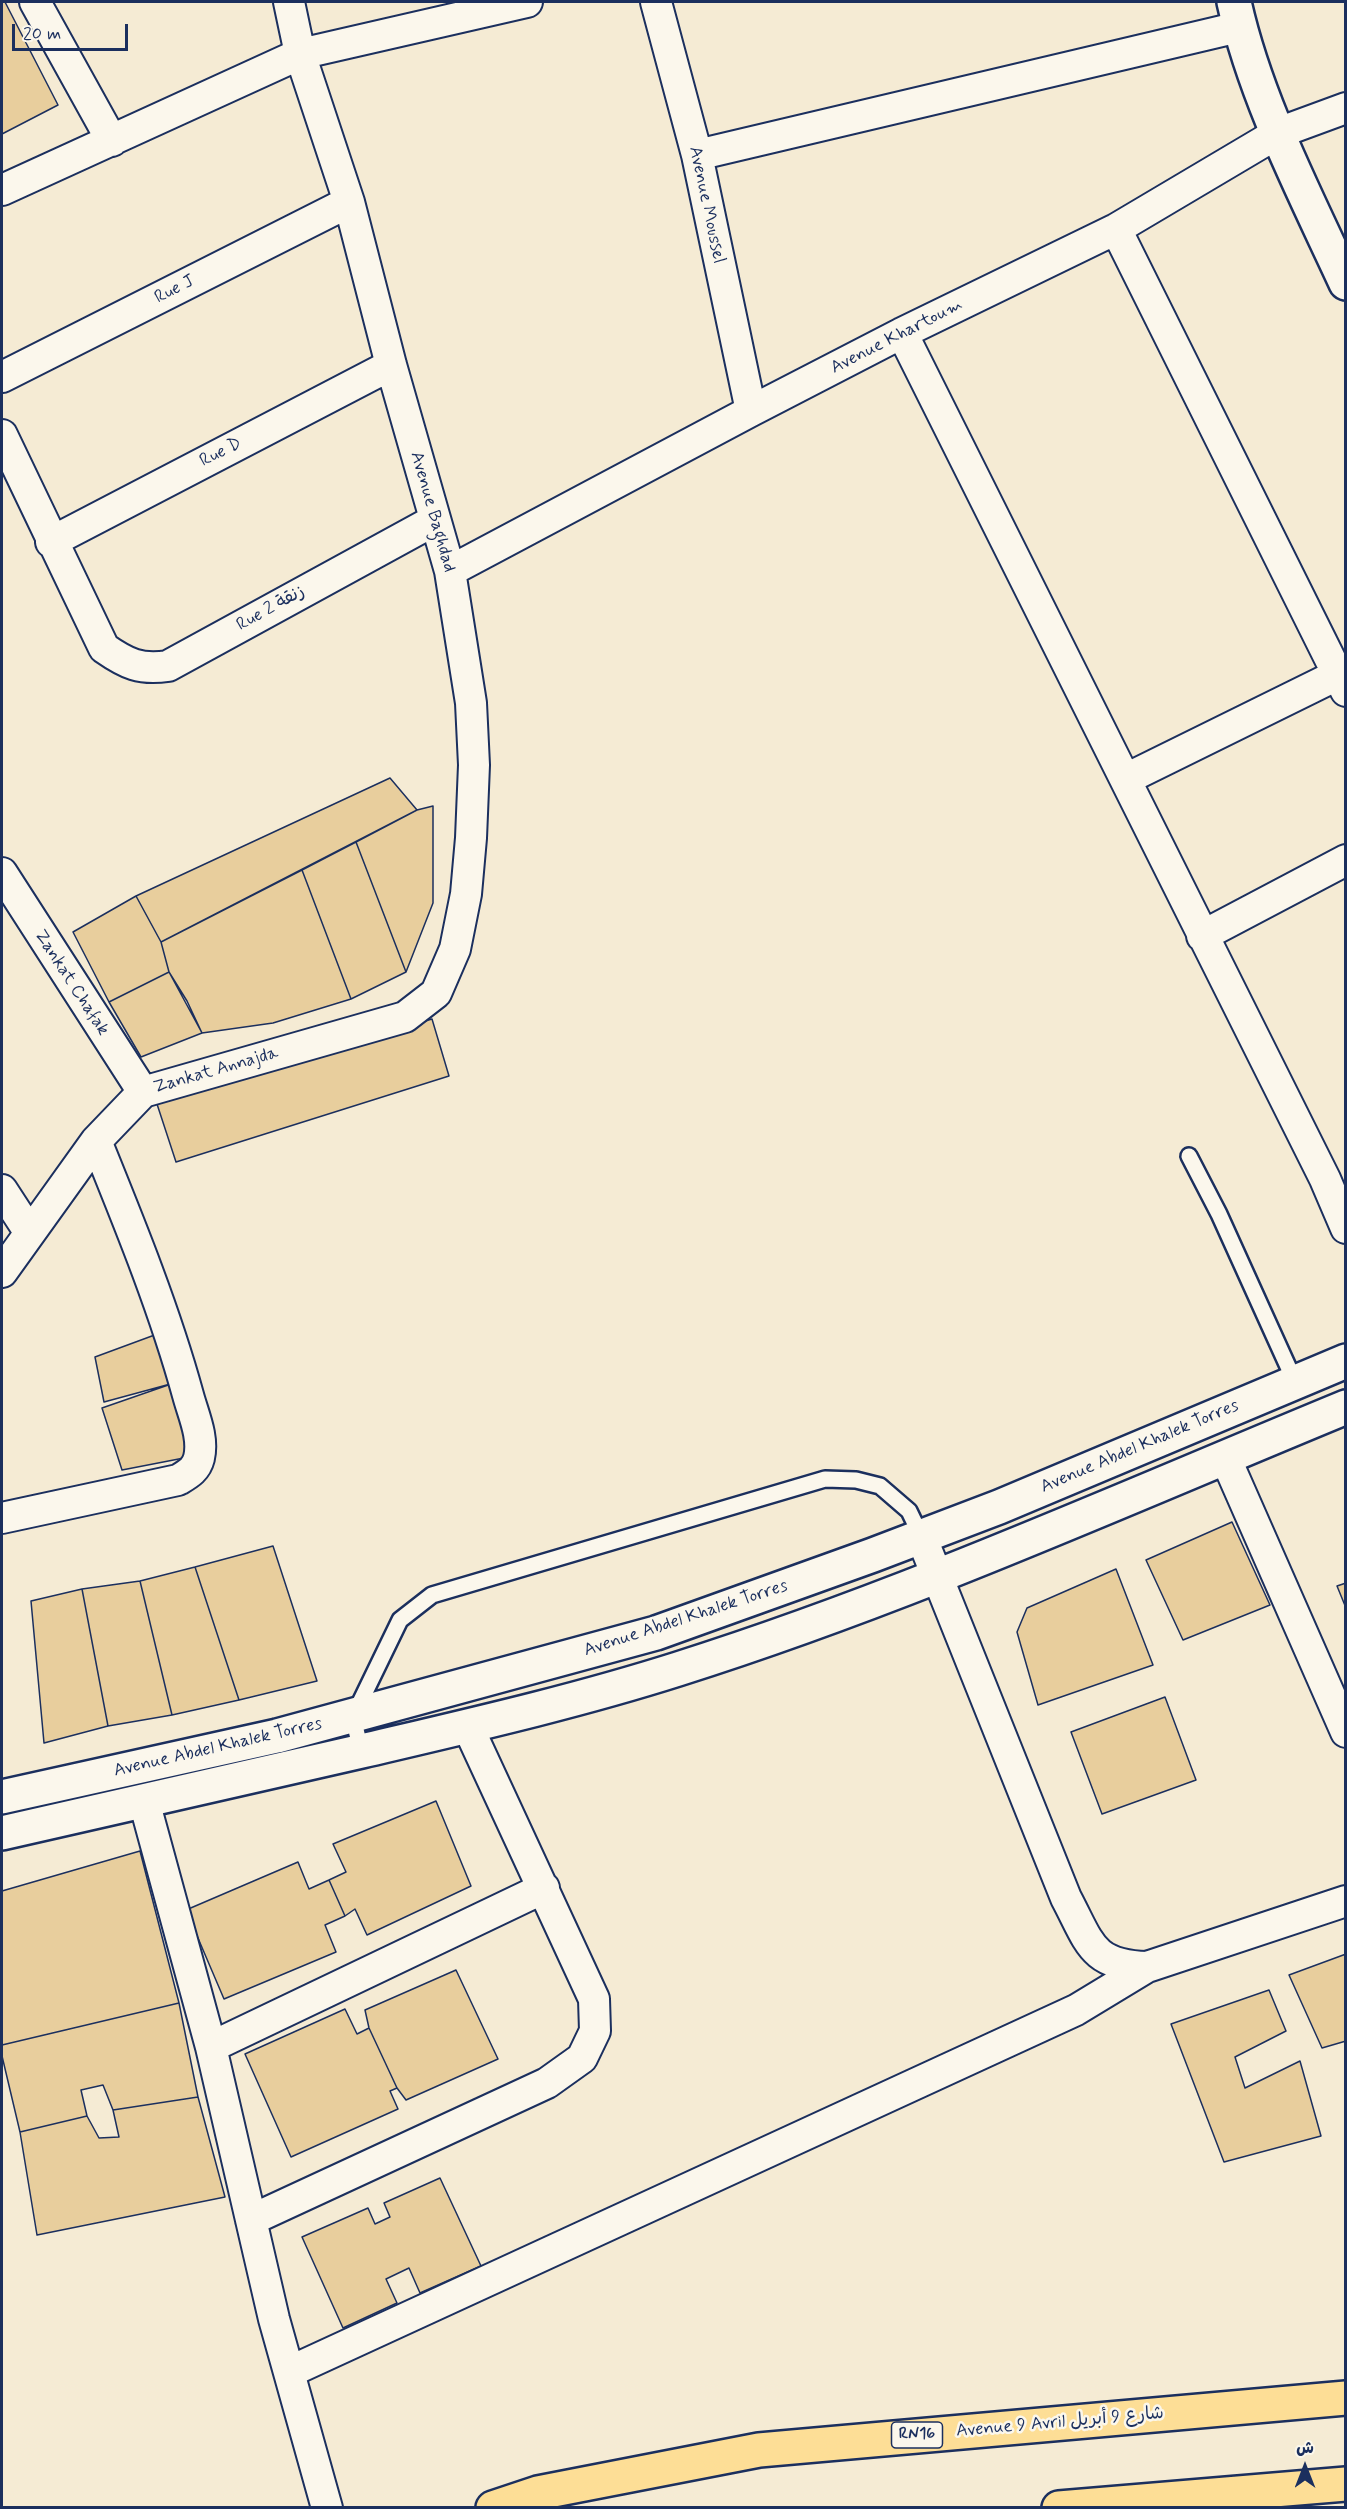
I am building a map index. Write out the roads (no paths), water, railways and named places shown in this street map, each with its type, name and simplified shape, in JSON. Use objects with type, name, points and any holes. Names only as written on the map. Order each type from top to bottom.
[{"type":"highway","name":"Avenue 9 Avril شارع 9 أبريل","points":[[493,2508],[538,2493],[759,2450],[1346,2398]]},
{"type":"highway","points":[[1059,2508],[1346,2484]]},
{"type":"main road","points":[[1236,14],[1278,133],[1346,283]]},
{"type":"main road","name":"Avenue Abdel Khalek Torres","points":[[2,1797],[353,1717],[657,1633],[921,1536],[1061,1481],[1346,1361]]},
{"type":"main road","name":"Avenue Abdel Khalek Torres","points":[[2,1833],[468,1727],[580,1698],[685,1667],[783,1635],[937,1576],[1346,1407]]},
{"type":"street","points":[[38,2],[112,141]]},
{"type":"street","name":"Avenue Baghdad","points":[[289,2],[300,54],[349,202],[450,571],[471,703],[474,765],[471,837],[466,894],[455,949],[436,993],[405,1017]]},
{"type":"street","points":[[2,190],[300,54],[527,2]]},
{"type":"street","name":"Avenue Moussel","points":[[656,2],[696,155],[751,411]]},
{"type":"street","points":[[696,155],[1236,14]]},
{"type":"street","name":"Avenue Khartoum","points":[[450,571],[903,333],[1116,230],[1278,133],[1346,108]]},
{"type":"street","name":"Rue J","points":[[2,377],[349,202]]},
{"type":"street","points":[[1116,230],[1341,683],[1126,779]]},
{"type":"street","points":[[903,333],[1202,936],[1335,1175],[1346,1228]]},
{"type":"street","name":"Rue D","points":[[51,542],[392,365]]},
{"type":"street","points":[[2,435],[51,542]]},
{"type":"street","name":"Rue 2 زنقة","points":[[51,542],[104,648],[125,662],[149,669],[168,666],[435,520]]},
{"type":"street","points":[[1202,936],[1346,860]]},
{"type":"street","name":"Zankat Chafak","points":[[2,873],[9,904],[143,1092]]},
{"type":"street","name":"Zankat Annajda","points":[[2,1272],[64,1182],[96,1141],[143,1092],[405,1017]]},
{"type":"street","points":[[2,1518],[178,1480],[193,1471],[199,1458],[200,1437],[173,1341],[146,1262],[96,1141]]},
{"type":"street","points":[[2,1190],[30,1233]]},
{"type":"street","points":[[1225,1456],[1342,1716]]},
{"type":"street","points":[[921,1536],[1066,1898],[1092,1947],[1108,1961],[1126,1966],[1147,1966]]},
{"type":"street","points":[[251,2220],[547,2083],[582,2058],[595,2031],[594,1999],[468,1727]]},
{"type":"street","points":[[144,1801],[211,2047],[289,2372],[327,2508]]},
{"type":"street","points":[[211,2047],[544,1888]]},
{"type":"street","points":[[289,2372],[1066,2015],[1147,1966],[1346,1901]]},
{"type":"lane","points":[[1189,1156],[1219,1214],[1295,1382]]},
{"type":"lane","points":[[362,1750],[353,1717],[381,1655],[400,1620],[432,1594],[825,1479],[856,1480],[880,1486],[909,1511],[921,1536]]}]
